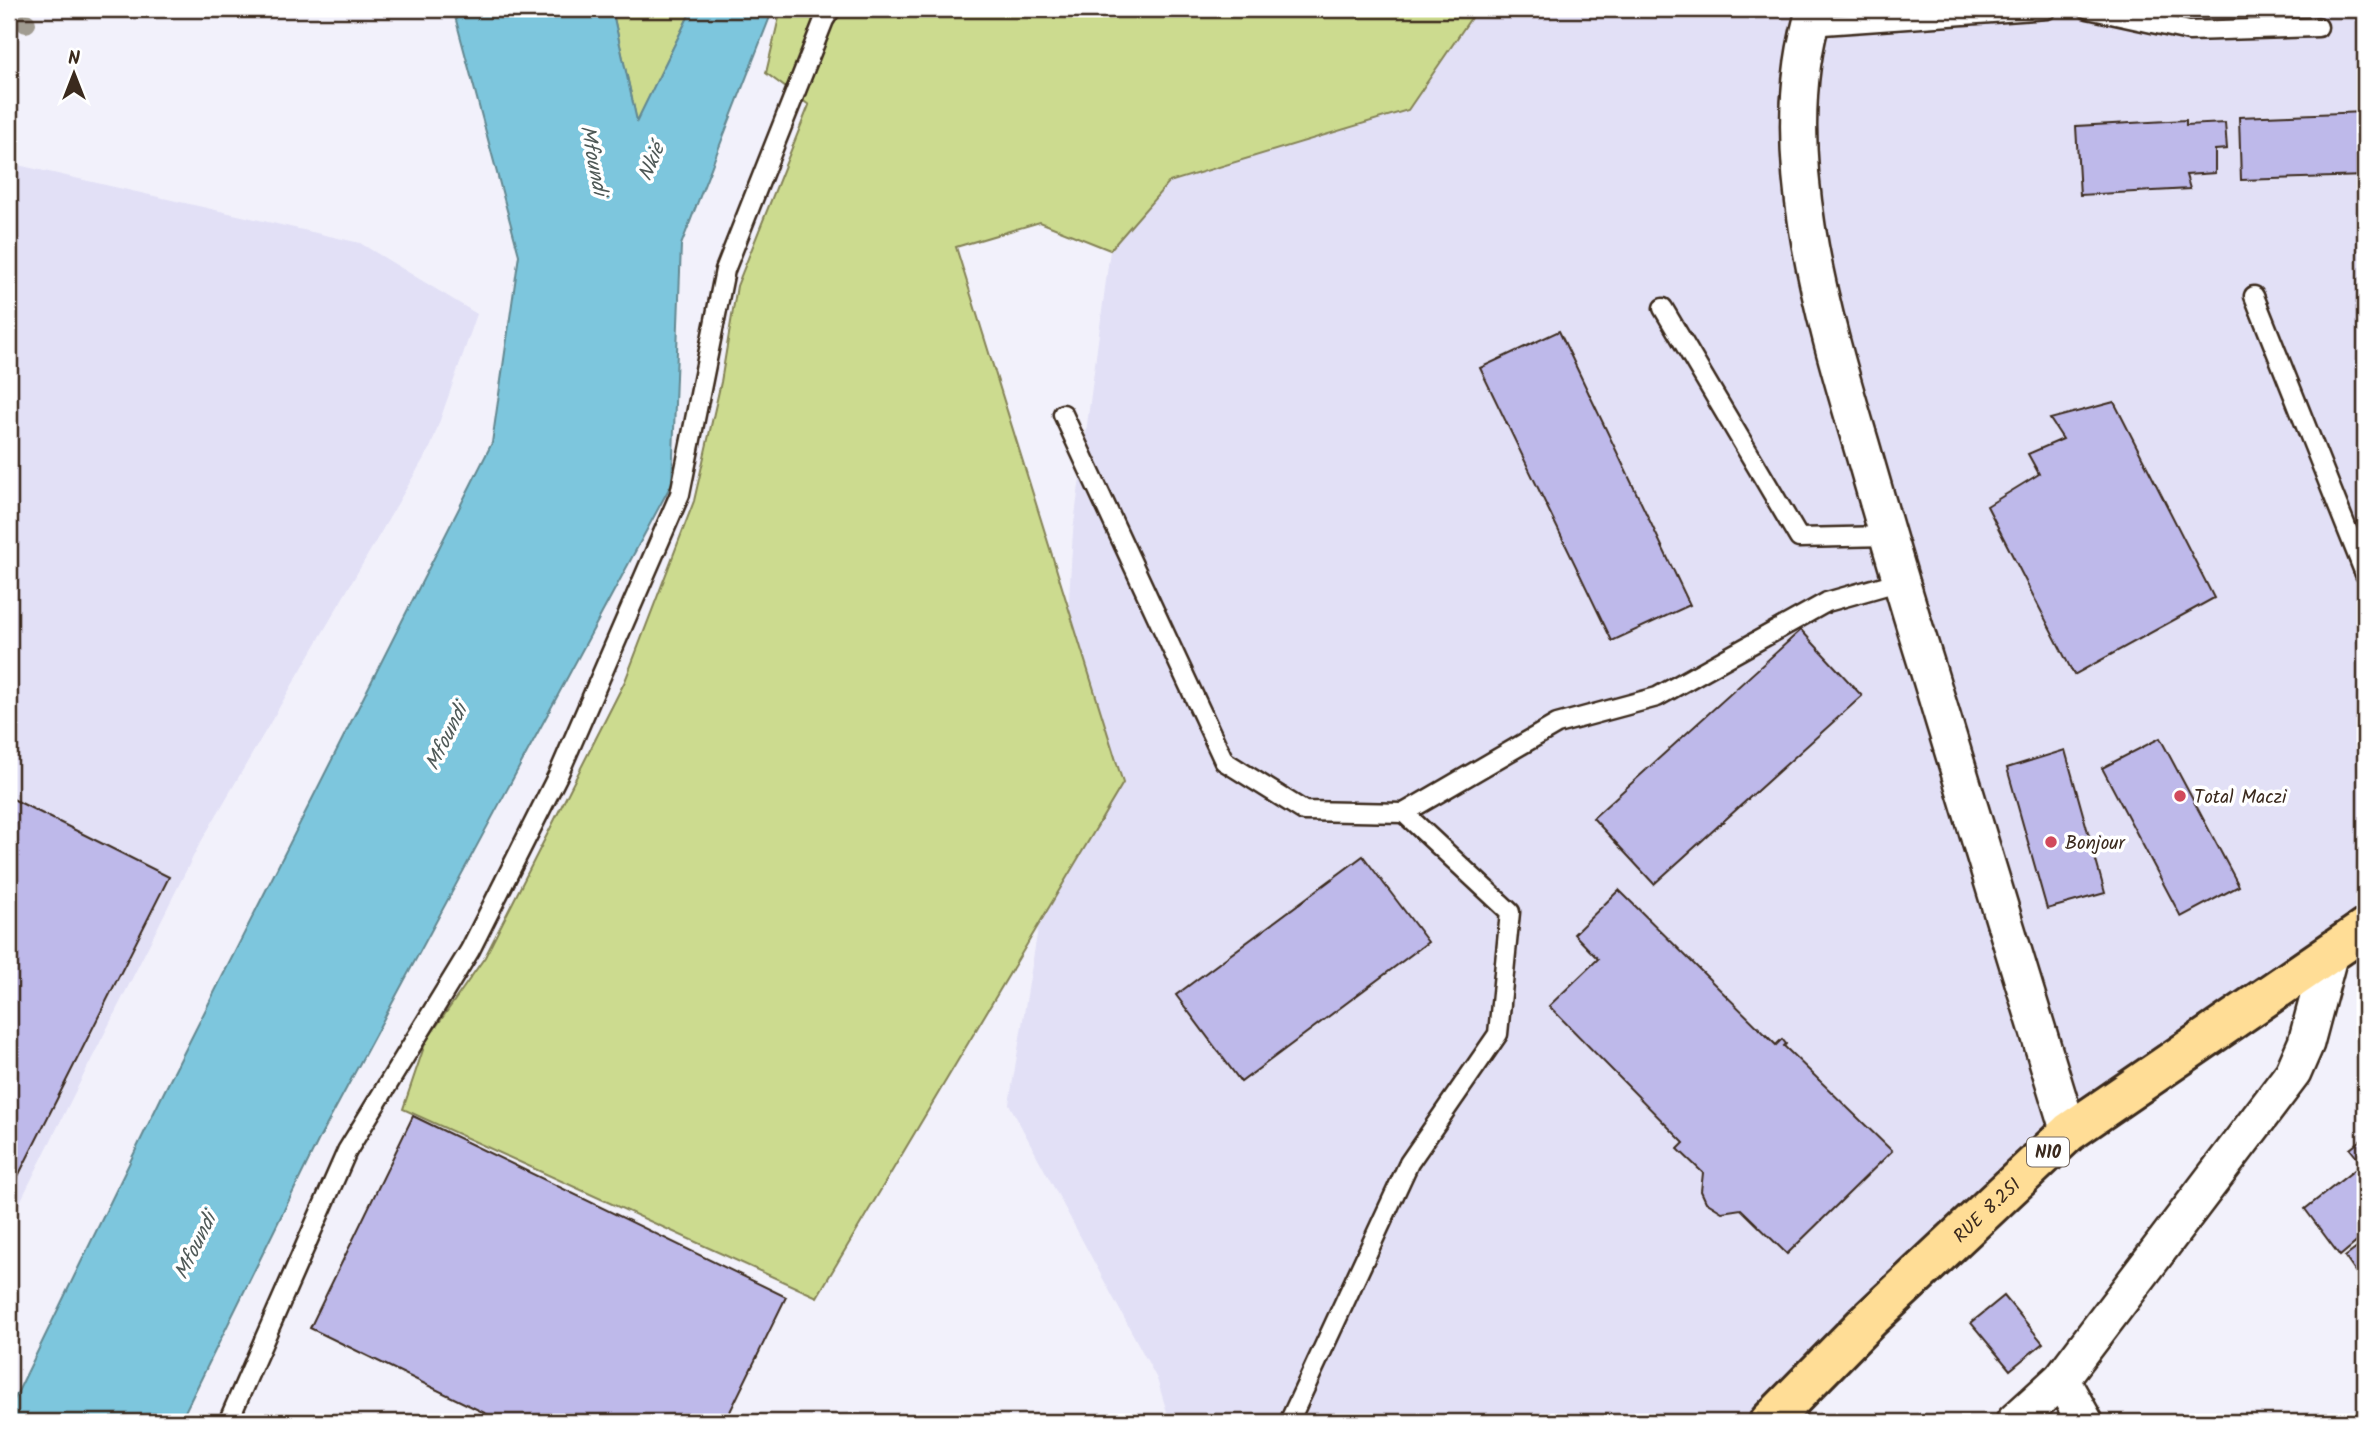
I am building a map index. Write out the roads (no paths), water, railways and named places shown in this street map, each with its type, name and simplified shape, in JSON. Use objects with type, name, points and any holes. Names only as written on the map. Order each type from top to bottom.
[{"type":"highway","name":"RUE 8.251","points":[[1774,1420],[1868,1320],[2069,1132],[2365,929]]},
{"type":"street","points":[[1812,17],[1800,98],[1801,169],[1811,257],[1831,342],[1900,581],[2069,1132]]},
{"type":"street","points":[[2014,1422],[2062,1379],[2293,1073],[2306,1043],[2330,953]]},
{"type":"street","points":[[2062,1379],[2085,1422]]},
{"type":"lane","points":[[228,1422],[347,1151],[470,950],[559,773],[680,494],[725,270],[824,20],[831,9]]},
{"type":"lane","points":[[1812,17],[2047,9]]},
{"type":"lane","points":[[2088,9],[2189,31],[2318,27]]},
{"type":"lane","points":[[2254,296],[2365,575]]},
{"type":"lane","points":[[1663,308],[1799,538],[1887,536]]},
{"type":"lane","points":[[1063,414],[1224,761],[1304,811],[1404,813],[1558,724],[1657,697],[1827,602],[1900,581]]},
{"type":"lane","points":[[1289,1422],[1409,1163],[1498,1034],[1510,912],[1404,813]]},
{"type":"water","points":[[453,9],[612,9],[637,121],[692,9],[773,9],[681,245],[672,483],[318,1141],[180,1422],[9,1422],[9,1410],[164,1092],[492,443],[519,255]]},
{"type":"place","name":"Total Maczi","points":[[2180,796]]},
{"type":"place","name":"Bonjour","points":[[2051,842]]},
{"type":"water label","name":"Mfoundi","points":[[594,160]]},
{"type":"water label","name":"Nkié","points":[[651,162]]},
{"type":"water label","name":"Mfoundi","points":[[446,737]]},
{"type":"water label","name":"Mfoundi","points":[[195,1246]]}]
